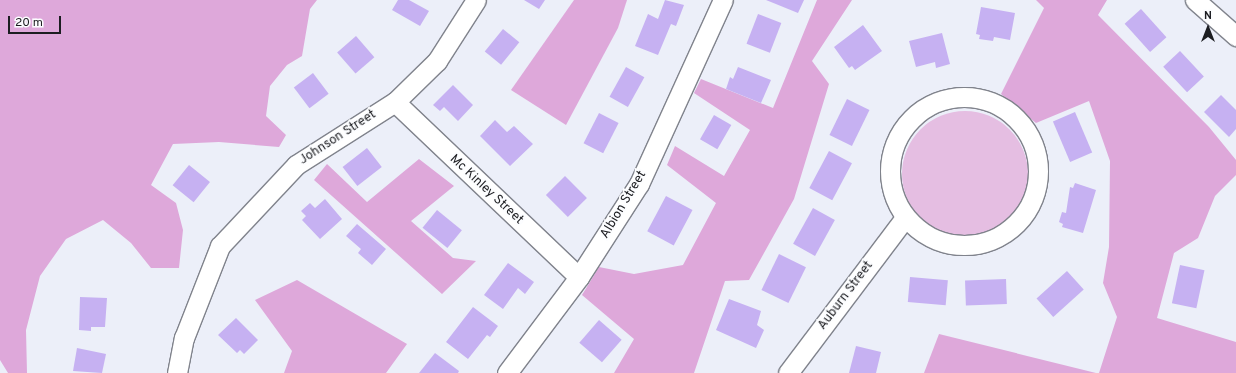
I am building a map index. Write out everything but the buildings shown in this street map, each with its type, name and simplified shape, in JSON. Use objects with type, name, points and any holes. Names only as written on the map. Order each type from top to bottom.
[{"type":"street","name":"Johnson Street","points":[[177,373],[184,338],[220,246],[296,165],[395,102],[437,61],[476,0]]},
{"type":"street","name":"Albion Street","points":[[507,373],[579,277],[639,184],[723,0]]},
{"type":"street","points":[[1195,0],[1236,36]]},
{"type":"street","points":[[953,97],[969,97],[995,103],[1007,110],[1026,128],[1039,159],[1040,173],[1034,199],[1015,227],[982,245],[944,244],[926,236],[904,219],[895,202],[889,176],[895,142],[915,115],[928,105],[953,97]]},
{"type":"street","name":"Mc Kinley Street","points":[[395,102],[579,277]]},
{"type":"street","name":"Auburn Street","points":[[788,373],[904,219]]},
{"type":"shaded area","points":[[0,0],[317,0],[310,9],[302,56],[287,65],[270,86],[266,116],[286,135],[279,147],[219,142],[173,144],[151,185],[176,203],[183,230],[179,268],[151,268],[131,243],[103,220],[66,239],[40,276],[26,330],[27,373],[8,373],[0,360]]},
{"type":"shaded area","points":[[574,0],[627,0],[618,28],[566,125],[511,90]]},
{"type":"shaded area","points":[[817,0],[852,0],[812,61],[829,84],[794,199],[749,280],[725,281],[694,373],[614,373],[634,339],[582,295],[599,267],[634,274],[683,265],[716,203],[667,165],[675,146],[724,176],[750,130],[694,93],[701,79],[773,108]]},
{"type":"shaded area","points":[[1036,0],[1107,0],[1098,15],[1209,127],[1236,160],[1236,175],[1215,196],[1198,238],[1174,253],[1157,318],[1236,342],[1236,373],[1099,373],[1117,317],[1103,283],[1109,247],[1110,161],[1089,101],[1036,123],[1001,94],[1044,8]]},
{"type":"shaded area","points":[[971,111],[995,118],[1010,129],[1021,144],[1027,162],[1027,186],[1021,204],[1010,219],[995,230],[977,236],[959,237],[935,230],[920,219],[909,204],[903,186],[902,168],[909,144],[920,129],[935,118],[953,112]]},
{"type":"shaded area","points":[[419,159],[454,186],[411,221],[453,258],[476,261],[442,294],[314,180],[327,164],[367,202]]},
{"type":"shaded area","points":[[297,280],[407,344],[386,373],[284,373],[292,351],[255,300]]},
{"type":"shaded area","points":[[939,334],[1096,373],[924,373]]}]
